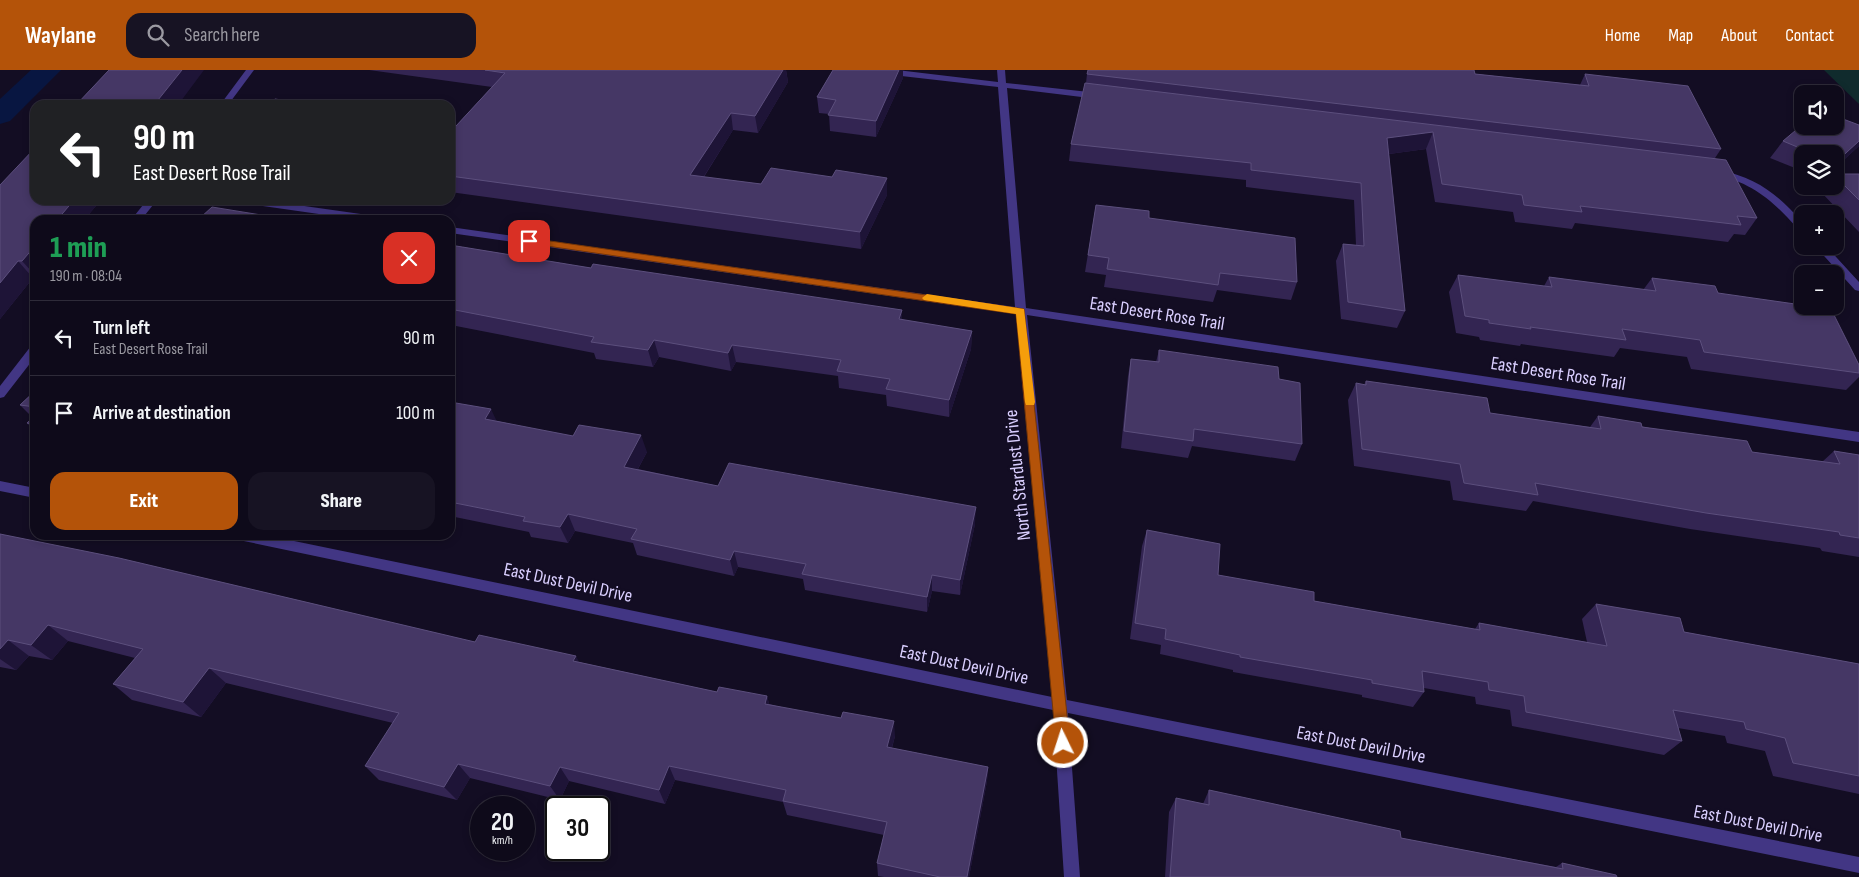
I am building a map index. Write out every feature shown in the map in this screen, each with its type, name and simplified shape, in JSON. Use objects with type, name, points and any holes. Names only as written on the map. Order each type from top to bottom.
[{"type":"street","points":[[228,100],[250,70]]},
{"type":"street","points":[[875,70],[1109,98]]},
{"type":"street","name":"North Stardust Drive","points":[[1000,70],[1021,311],[1060,705],[1072,877]]},
{"type":"street","points":[[1710,171],[1741,177],[1771,193],[1794,218]]},
{"type":"street","points":[[140,215],[148,205]]},
{"type":"street","points":[[277,205],[347,215]]},
{"type":"street","name":"East Desert Rose Trail","points":[[455,231],[1021,311],[1859,436]]},
{"type":"street","points":[[1828,255],[1859,288]]},
{"type":"street","points":[[0,394],[30,355]]},
{"type":"street","points":[[0,486],[30,492]]},
{"type":"street","name":"East Dust Devil Drive","points":[[263,540],[1060,705],[1859,865]]},
{"type":"green space","points":[[1824,70],[1859,70],[1859,104],[1844,89],[1844,85],[1839,85]]},
{"type":"building","points":[[109,70],[182,70],[158,100],[81,100]]},
{"type":"building","points":[[485,70],[783,70],[755,116],[731,113],[690,175],[761,184],[771,168],[832,177],[836,170],[887,178],[860,232],[455,177],[455,126],[505,73]]},
{"type":"building","points":[[833,70],[899,70],[876,121],[828,115],[836,100],[817,97]]},
{"type":"building","points":[[1088,70],[1474,70],[1475,74],[1589,86],[1585,74],[1688,86],[1721,149],[1087,74]]},
{"type":"building","points":[[1085,83],[1726,160],[1757,218],[1737,216],[1741,225],[1580,206],[1582,212],[1524,205],[1522,195],[1442,184],[1433,132],[1387,138],[1405,311],[1348,302],[1343,244],[1364,246],[1361,183],[1251,170],[1251,163],[1071,144]]},
{"type":"building","points":[[1844,119],[1859,125],[1859,141],[1844,155],[1844,145],[1794,146],[1783,141],[1794,132],[1794,135],[1844,135]]},
{"type":"building","points":[[30,153],[30,205],[70,205],[61,215],[30,215],[30,252],[22,261],[18,261],[0,283],[0,185]]},
{"type":"building","points":[[1844,174],[1859,174],[1859,200],[1844,185]]},
{"type":"building","points":[[1096,205],[1149,211],[1149,218],[1295,238],[1297,282],[1220,273],[1218,285],[1107,269],[1109,258],[1088,255]]},
{"type":"building","points":[[212,207],[261,215],[203,215]]},
{"type":"building","points":[[455,246],[591,268],[593,264],[902,310],[899,319],[972,331],[949,400],[886,389],[890,379],[837,371],[841,360],[732,345],[728,353],[654,340],[648,350],[591,342],[594,337],[455,310]]},
{"type":"building","points":[[1458,275],[1552,287],[1549,277],[1656,291],[1652,278],[1715,286],[1718,293],[1794,304],[1794,315],[1834,315],[1859,365],[1859,373],[1704,352],[1700,340],[1622,329],[1626,340],[1489,323],[1489,320],[1465,316]]},
{"type":"building","points":[[1159,350],[1278,367],[1279,379],[1300,383],[1302,444],[1194,429],[1193,441],[1124,431],[1131,359],[1159,362]]},
{"type":"building","points":[[1366,381],[1487,398],[1490,413],[1601,429],[1598,416],[1641,423],[1642,427],[1747,441],[1752,452],[1840,464],[1834,451],[1859,455],[1859,538],[1840,535],[1839,532],[1706,513],[1535,483],[1538,495],[1464,483],[1460,464],[1362,449],[1356,383],[1366,385]]},
{"type":"building","points":[[30,396],[30,406],[20,405]]},
{"type":"building","points":[[455,403],[491,409],[485,419],[573,436],[579,425],[641,435],[624,467],[718,486],[729,463],[976,507],[960,580],[932,575],[927,597],[802,574],[806,564],[734,551],[730,560],[631,539],[637,529],[568,514],[560,527],[523,521],[525,517],[455,503]]},
{"type":"building","points":[[1147,530],[1220,544],[1218,575],[1314,592],[1314,601],[1480,630],[1479,623],[1607,646],[1596,604],[1680,618],[1684,632],[1859,664],[1859,776],[1793,763],[1785,738],[1746,729],[1744,722],[1673,710],[1682,741],[1526,712],[1524,696],[1489,690],[1488,682],[1422,671],[1424,692],[1372,683],[1372,680],[1240,657],[1240,655],[1165,639],[1166,629],[1135,623]]},
{"type":"building","points":[[0,534],[119,558],[475,642],[479,635],[576,656],[573,661],[717,692],[719,687],[767,696],[765,704],[841,718],[843,712],[894,721],[887,747],[988,767],[967,877],[940,877],[877,863],[887,822],[783,801],[786,790],[669,766],[659,790],[560,767],[550,786],[458,764],[444,787],[365,766],[399,713],[209,668],[183,702],[113,684],[143,649],[48,625],[31,645],[8,640],[0,649]]},
{"type":"building","points":[[1209,790],[1400,831],[1401,838],[1563,869],[1562,863],[1616,875],[1617,877],[1170,877],[1176,798],[1209,805]]},
{"type":"waterway","points":[[0,115],[47,70]]},
{"type":"slow traffic","points":[[927,298],[1021,311],[1030,402]]},
{"type":"route","points":[[529,241],[1021,311],[1063,743]]}]
